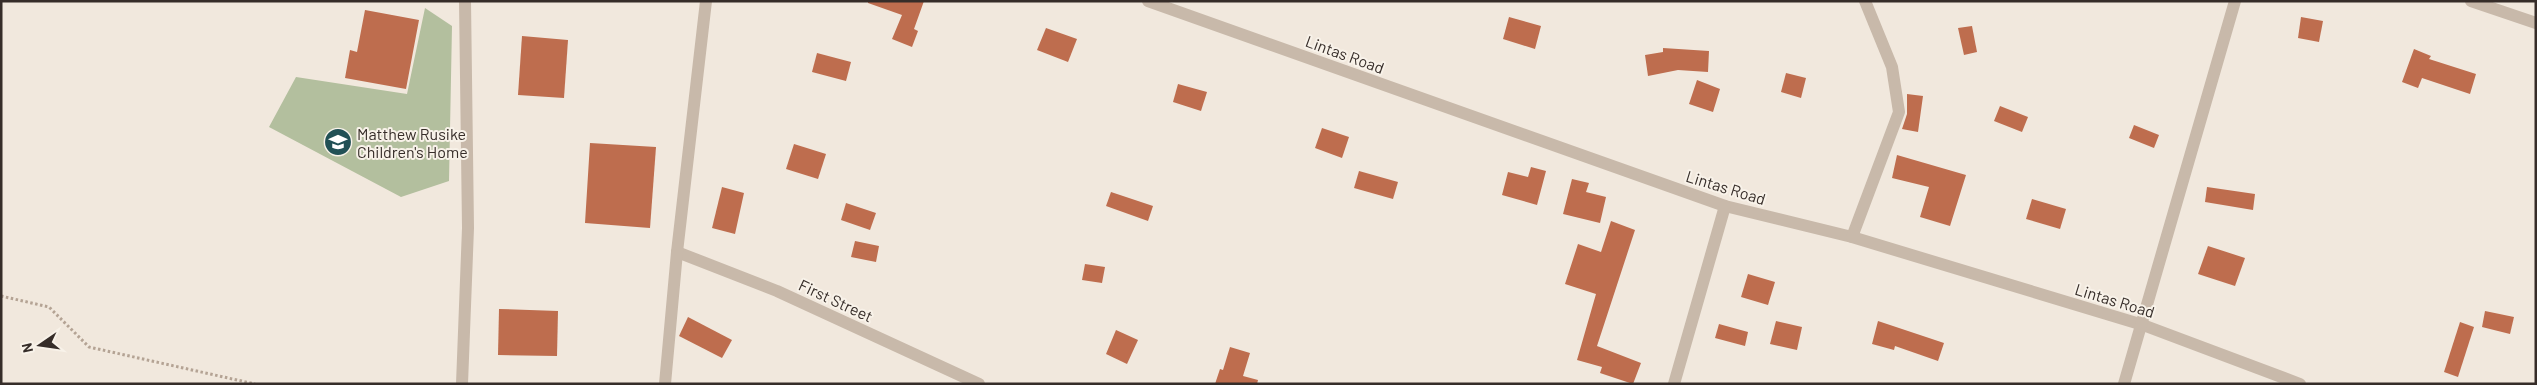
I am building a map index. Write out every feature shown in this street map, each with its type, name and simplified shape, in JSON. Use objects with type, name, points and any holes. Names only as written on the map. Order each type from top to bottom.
[{"type":"street","points":[[462,384],[468,228],[465,1]]},
{"type":"street","points":[[665,384],[676,252],[706,1]]},
{"type":"street","name":"Lintas Road","points":[[1148,1],[1725,206],[1852,237],[2143,324],[2300,384]]},
{"type":"street","points":[[1852,237],[1899,112],[1892,67],[1865,1]]},
{"type":"street","points":[[2124,384],[2143,324],[2235,1]]},
{"type":"street","points":[[2471,1],[2536,23]]},
{"type":"street","points":[[1674,384],[1725,206]]},
{"type":"street","name":"First Street","points":[[676,252],[777,291],[979,384]]},
{"type":"path","points":[[1,296],[49,307],[89,347],[255,384]]},
{"type":"green space","points":[[425,8],[452,26],[449,181],[401,197],[269,127],[296,77],[407,94]]},
{"type":"building","points":[[868,1],[924,1],[914,29],[918,31],[912,47],[892,39],[902,15],[868,3]]},
{"type":"building","points":[[365,10],[419,20],[406,89],[345,78],[350,50],[357,52]]},
{"type":"building","points":[[1509,17],[1541,26],[1535,49],[1503,39]]},
{"type":"building","points":[[2301,17],[2323,21],[2319,42],[2298,38]]},
{"type":"building","points":[[1972,26],[1977,52],[1964,55],[1958,28]]},
{"type":"building","points":[[1046,28],[1077,39],[1068,62],[1037,50]]},
{"type":"building","points":[[522,36],[568,40],[564,98],[518,95]]},
{"type":"building","points":[[1663,48],[1709,51],[1708,72],[1678,70],[1648,76],[1645,55],[1663,52]]},
{"type":"building","points":[[2414,49],[2431,56],[2429,59],[2476,74],[2470,94],[2422,78],[2418,88],[2402,82]]},
{"type":"building","points":[[817,53],[851,62],[846,81],[812,72]]},
{"type":"building","points":[[1786,73],[1806,78],[1801,98],[1781,92]]},
{"type":"building","points":[[1697,80],[1720,89],[1713,112],[1689,104]]},
{"type":"building","points":[[1178,84],[1207,92],[1201,111],[1173,102]]},
{"type":"building","points":[[1907,94],[1923,96],[1918,132],[1902,129],[1907,114]]},
{"type":"building","points":[[2000,106],[2028,117],[2022,132],[1994,121]]},
{"type":"building","points":[[2134,125],[2159,135],[2154,148],[2129,138]]},
{"type":"building","points":[[1322,128],[1349,137],[1342,158],[1315,148]]},
{"type":"building","points":[[590,143],[656,147],[650,228],[585,223]]},
{"type":"building","points":[[794,144],[826,154],[818,179],[786,169]]},
{"type":"building","points":[[1897,155],[1966,175],[1950,226],[1920,217],[1929,187],[1892,178]]},
{"type":"building","points":[[1531,167],[1546,171],[1537,205],[1502,195],[1508,172],[1528,177]]},
{"type":"building","points":[[1359,171],[1398,182],[1393,199],[1354,188]]},
{"type":"building","points":[[1572,179],[1589,183],[1586,192],[1606,197],[1600,223],[1563,214]]},
{"type":"building","points":[[722,187],[744,193],[735,234],[712,228]]},
{"type":"building","points":[[2207,187],[2255,194],[2253,210],[2205,202]]},
{"type":"building","points":[[1111,192],[1153,206],[1148,221],[1106,206]]},
{"type":"building","points":[[2032,199],[2066,209],[2060,229],[2026,219]]},
{"type":"building","points":[[846,203],[876,213],[870,230],[841,220]]},
{"type":"building","points":[[1611,221],[1635,230],[1597,346],[1641,363],[1633,384],[1600,373],[1602,367],[1577,360],[1596,294],[1565,284],[1578,244],[1601,252]]},
{"type":"building","points":[[855,241],[879,246],[876,262],[851,257]]},
{"type":"building","points":[[2208,246],[2245,258],[2235,286],[2198,274]]},
{"type":"building","points":[[1085,264],[1105,267],[1102,283],[1082,280]]},
{"type":"building","points":[[1748,274],[1775,282],[1768,305],[1741,297]]},
{"type":"building","points":[[499,309],[558,311],[557,356],[498,355]]},
{"type":"building","points":[[2485,311],[2514,317],[2510,334],[2482,327]]},
{"type":"building","points":[[688,317],[732,340],[722,358],[679,336]]},
{"type":"building","points":[[1776,321],[1802,327],[1797,350],[1770,344]]},
{"type":"building","points":[[1878,321],[1944,343],[1938,361],[1895,346],[1894,350],[1872,344]]},
{"type":"building","points":[[2460,322],[2474,327],[2458,377],[2444,372]]},
{"type":"building","points":[[1719,324],[1748,332],[1745,346],[1715,338]]},
{"type":"building","points":[[1116,330],[1138,340],[1127,364],[1106,354]]},
{"type":"building","points":[[1230,347],[1250,353],[1243,376],[1258,380],[1257,384],[1215,384],[1220,369],[1223,370]]},
{"type":"place","name":"Matthew Rusike Children's Home","points":[[338,142]]}]
